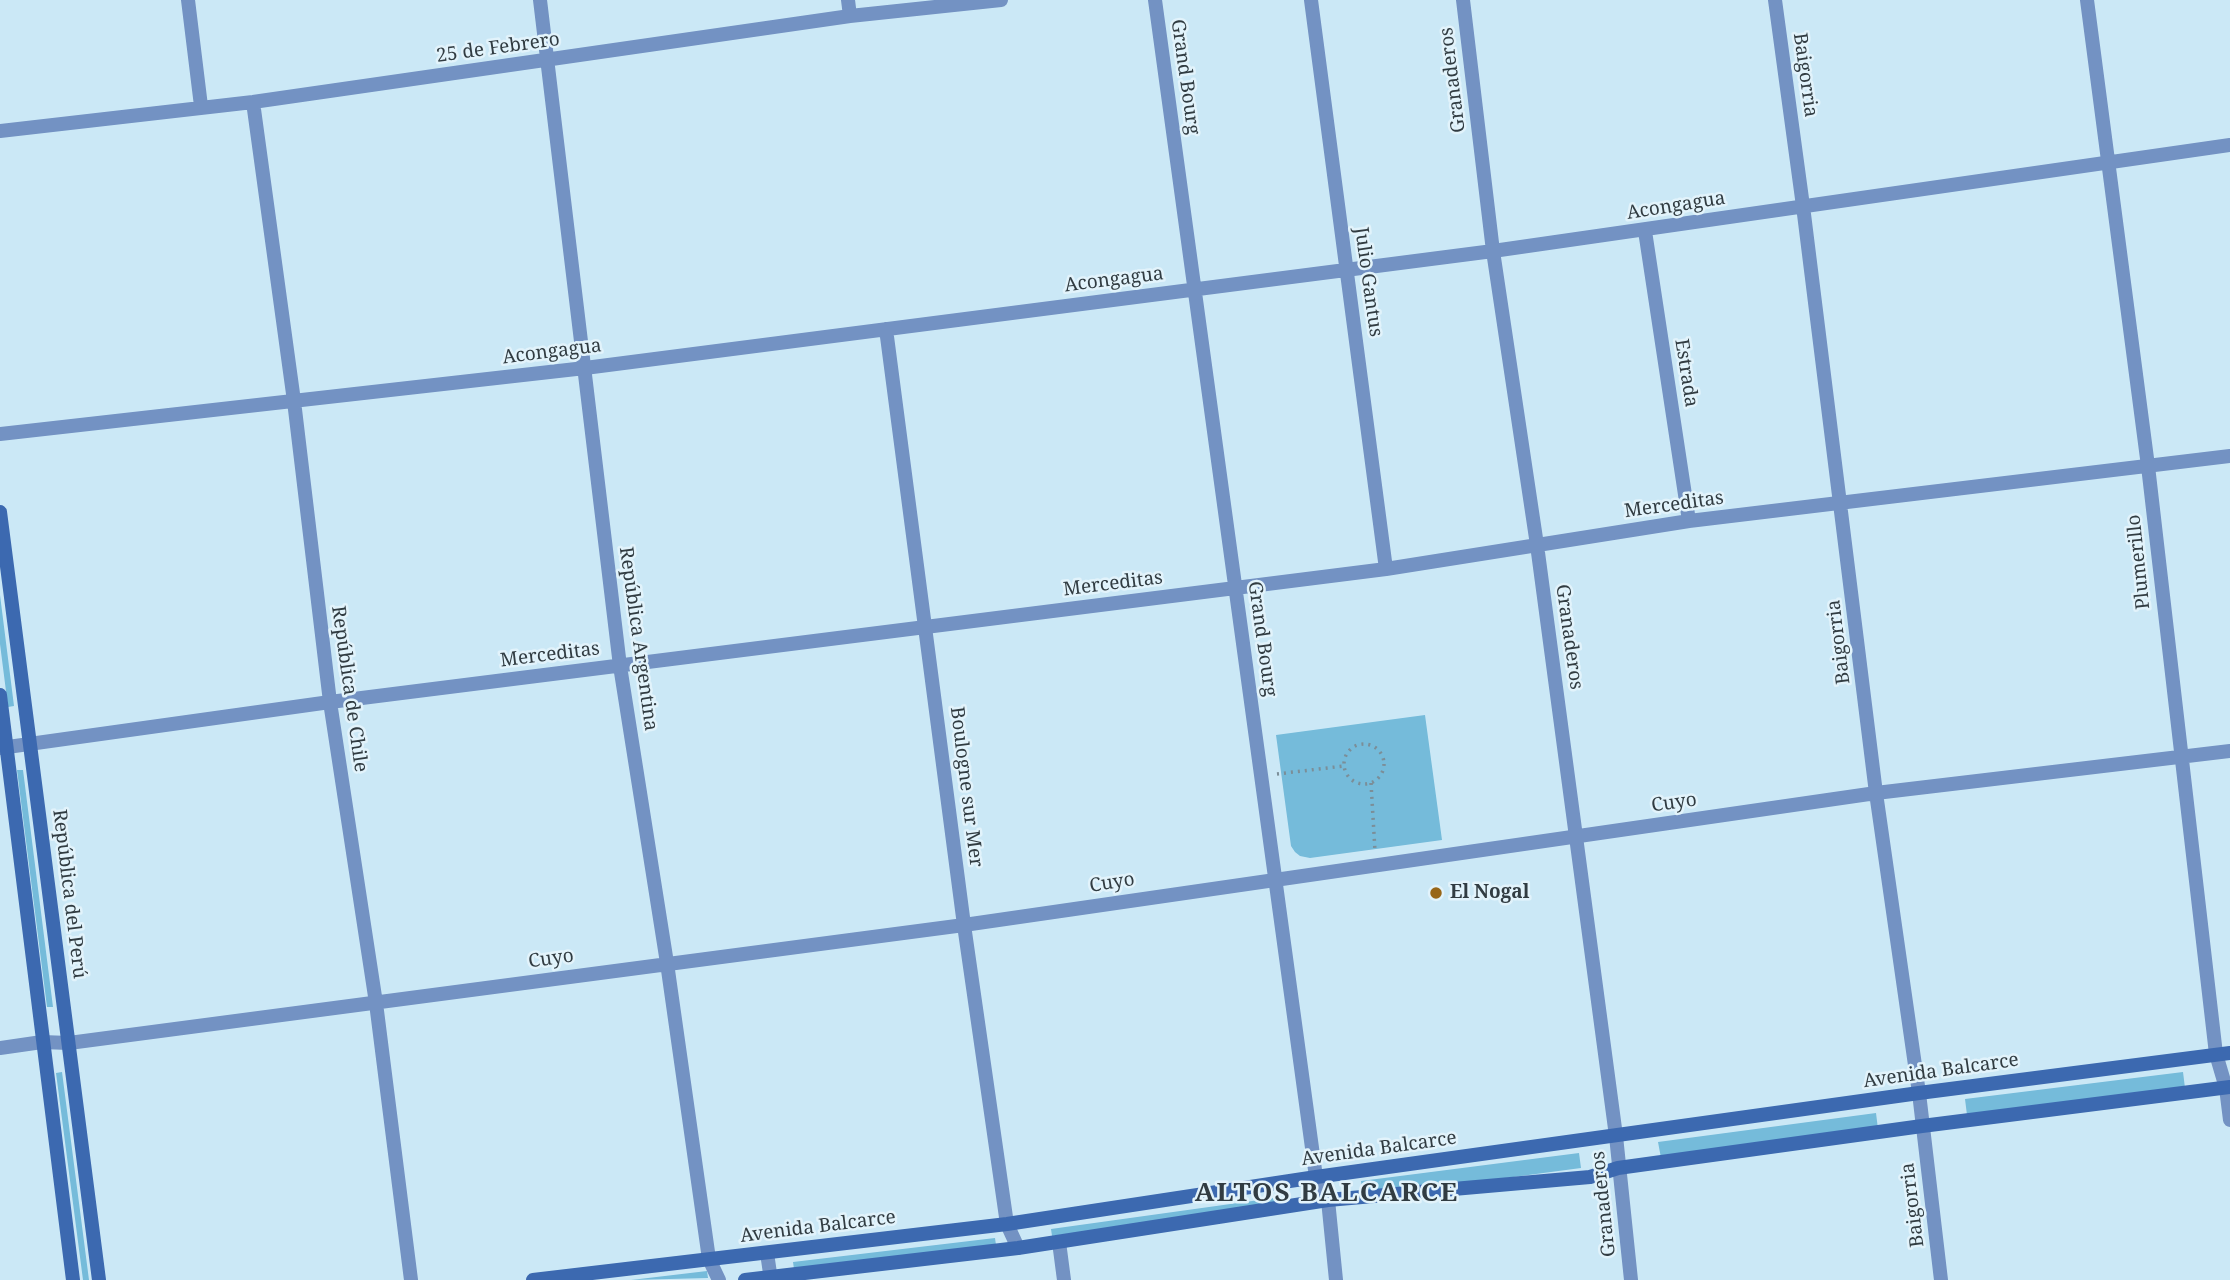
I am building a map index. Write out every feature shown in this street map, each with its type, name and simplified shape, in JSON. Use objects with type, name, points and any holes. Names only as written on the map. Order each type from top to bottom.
[{"type":"main road","name":"República del Perú","points":[[0,512],[99,1280]]},
{"type":"main road","points":[[0,695],[4,747],[73,1280]]},
{"type":"main road","name":"Avenida Balcarce","points":[[542,1279],[1007,1224],[1316,1177],[2223,1053]]},
{"type":"main road","points":[[745,1280],[1018,1248],[1328,1200],[1590,1177],[1618,1168],[2228,1088]]},
{"type":"street","points":[[188,0],[201,106]]},
{"type":"street","name":"República Argentina","points":[[540,0],[620,666],[667,962],[709,1259],[719,1280]]},
{"type":"street","points":[[848,0],[850,16]]},
{"type":"street","name":"25 de Febrero","points":[[0,131],[253,102],[850,16],[1001,0]]},
{"type":"street","name":"Grand Bourg","points":[[1155,0],[1316,1177],[1328,1200],[1336,1280]]},
{"type":"street","name":"Julio Gantus","points":[[1311,0],[1386,569]]},
{"type":"street","name":"Granaderos","points":[[1463,0],[1493,251],[1537,545],[1616,1136],[1632,1280]]},
{"type":"street","name":"Baigorria","points":[[1775,0],[1876,793],[1919,1093],[1941,1280]]},
{"type":"street","name":"Plumerillo","points":[[2087,0],[2148,466],[2180,757],[2228,1088],[2230,1120]]},
{"type":"street","name":"República de Chile","points":[[253,102],[295,401],[330,702],[376,1003],[411,1280]]},
{"type":"street","name":"Acongagua","points":[[0,434],[584,368],[1493,251],[2230,145]]},
{"type":"street","name":"Estrada","points":[[1646,231],[1689,521]]},
{"type":"street","name":"Boulogne sur Mer","points":[[886,328],[964,925],[1007,1224],[1018,1248]]},
{"type":"street","name":"Merceditas","points":[[4,747],[330,702],[1386,569],[1689,521],[2230,456]]},
{"type":"street","name":"Cuyo","points":[[0,1048],[42,1042],[69,1043],[667,962],[964,925],[1876,793],[2230,751]]},
{"type":"street","points":[[1059,1242],[1064,1280]]},
{"type":"street","points":[[767,1253],[771,1278]]},
{"type":"path","points":[[1368,743],[1380,750],[1385,764],[1381,776],[1371,783],[1357,783],[1352,780],[1344,766],[1345,757],[1354,746],[1368,743]]},
{"type":"path","points":[[1262,776],[1344,766]]},
{"type":"path","points":[[1371,783],[1376,865]]},
{"type":"shaded area","points":[[0,595],[14,706],[8,707],[0,644]]},
{"type":"shaded area","points":[[1425,715],[1442,840],[1310,858],[1295,852],[1291,846],[1276,735]]},
{"type":"shaded area","points":[[17,770],[23,770],[53,1007],[47,1007]]},
{"type":"shaded area","points":[[62,1072],[89,1280],[83,1280],[56,1073]]},
{"type":"shaded area","points":[[2183,1072],[2185,1088],[1967,1115],[1965,1099]]},
{"type":"shaded area","points":[[1876,1113],[1878,1129],[1661,1158],[1658,1142]]},
{"type":"shaded area","points":[[1579,1153],[1581,1168],[1363,1197],[1361,1181]]},
{"type":"shaded area","points":[[1288,1196],[1289,1203],[1052,1236],[1051,1229]]},
{"type":"shaded area","points":[[995,1238],[996,1245],[794,1269],[793,1262]]},
{"type":"shaded area","points":[[707,1271],[708,1278],[631,1280]]},
{"type":"place","name":"El Nogal","points":[[1436,893]]},
{"type":"district","name":"ALTOS BALCARCE","points":[[1327,1194]]}]
